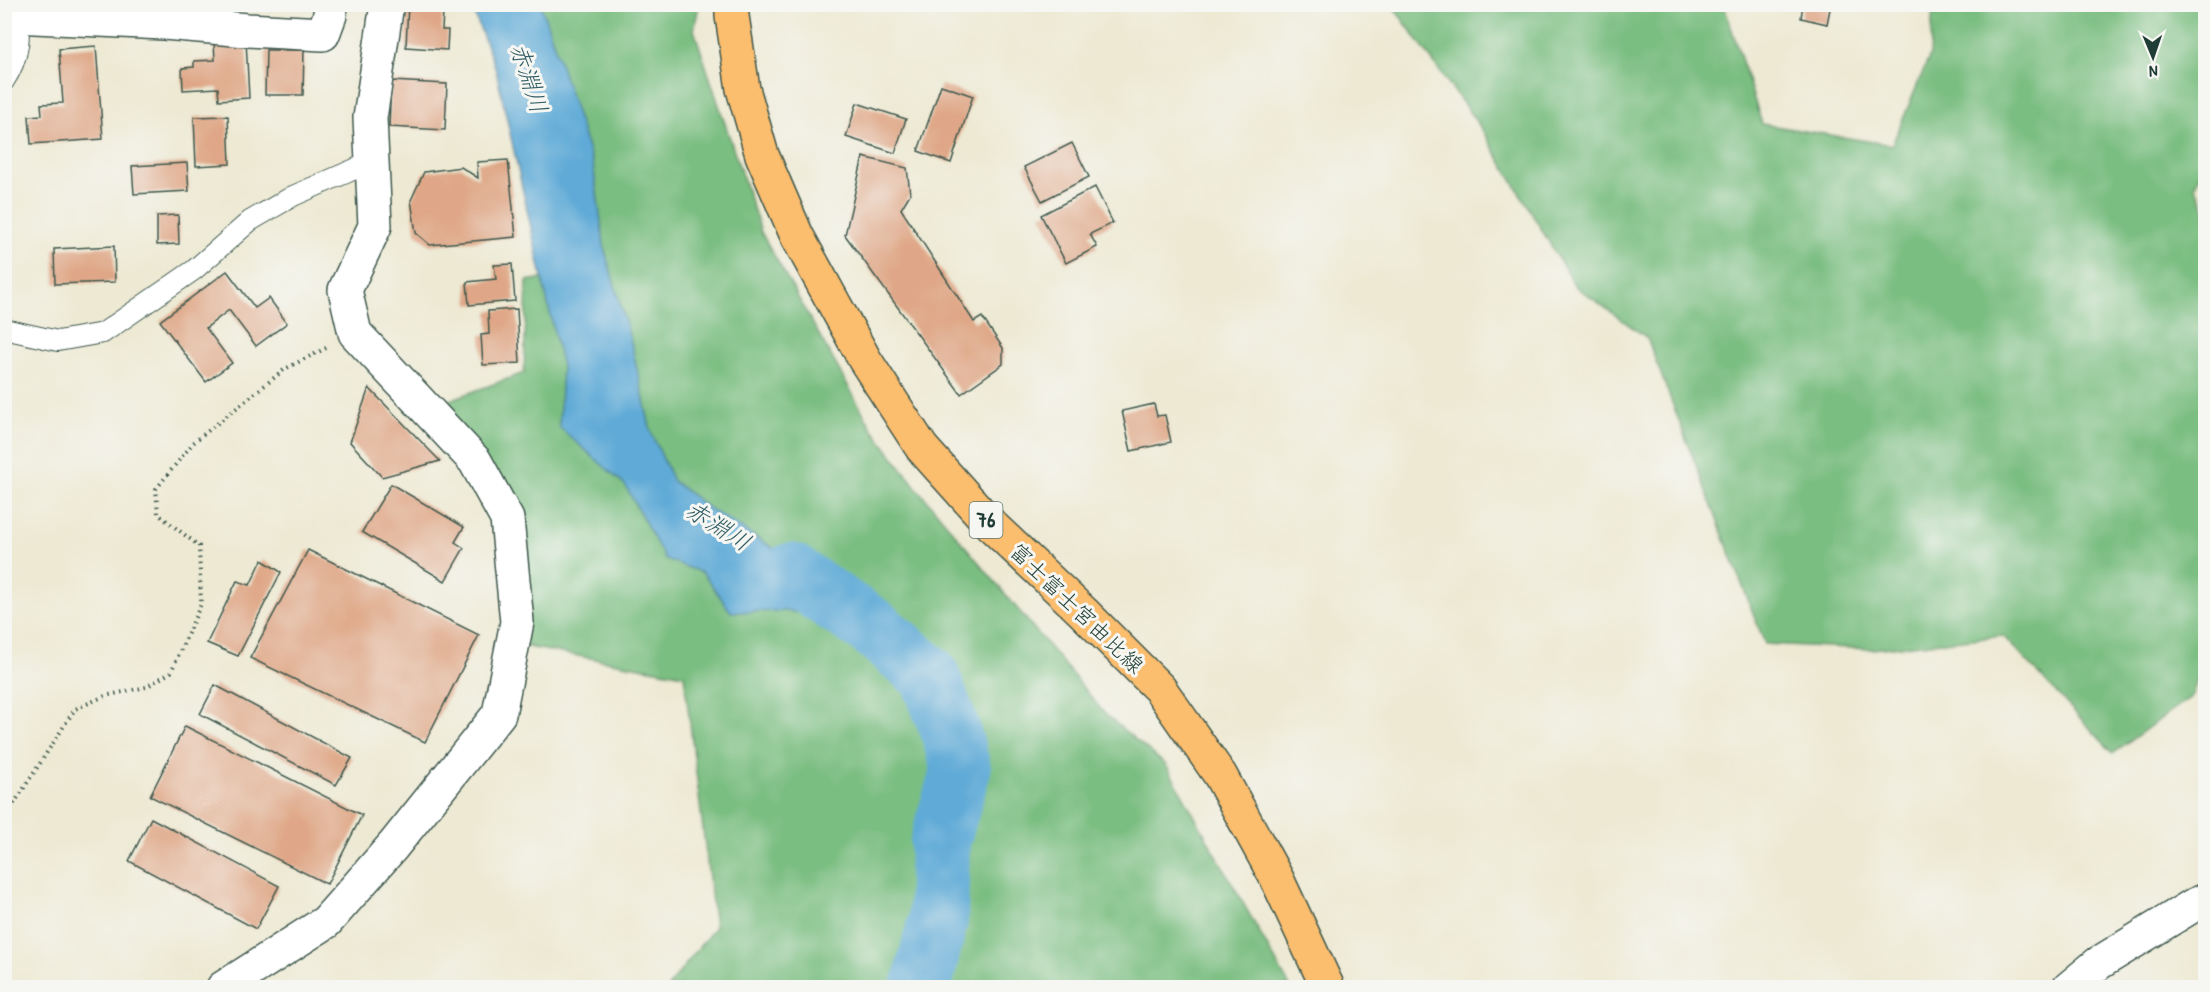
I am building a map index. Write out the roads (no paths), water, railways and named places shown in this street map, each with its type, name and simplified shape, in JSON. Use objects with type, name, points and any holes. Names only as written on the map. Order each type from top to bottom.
[{"type":"main road","name":"富士富士宮由比線","points":[[732,4],[743,89],[762,155],[797,236],[865,360],[922,448],[991,525],[1160,689],[1220,775],[1277,879],[1328,987]]},
{"type":"street","points":[[9,10],[247,30],[323,34],[330,15],[331,4]]},
{"type":"street","points":[[223,987],[326,922],[393,846],[499,714],[517,622],[507,519],[475,461],[355,333],[345,290],[375,226],[370,118],[387,4]]},
{"type":"street","points":[[2068,987],[2099,963],[2205,900]]},
{"type":"lane","points":[[4,81],[13,67],[20,33],[9,10]]},
{"type":"lane","points":[[4,329],[58,341],[103,333],[194,270],[250,221],[293,196],[371,162]]},
{"type":"water","points":[[471,5],[541,5],[593,164],[605,251],[631,342],[651,432],[673,481],[710,509],[849,595],[860,619],[786,611],[731,612],[703,573],[665,559],[625,485],[559,427],[562,367],[496,70]]},
{"type":"waterway","name":"赤淵川","points":[[791,573],[872,627],[929,675],[950,729],[961,769],[940,842],[938,920],[921,988]]}]
